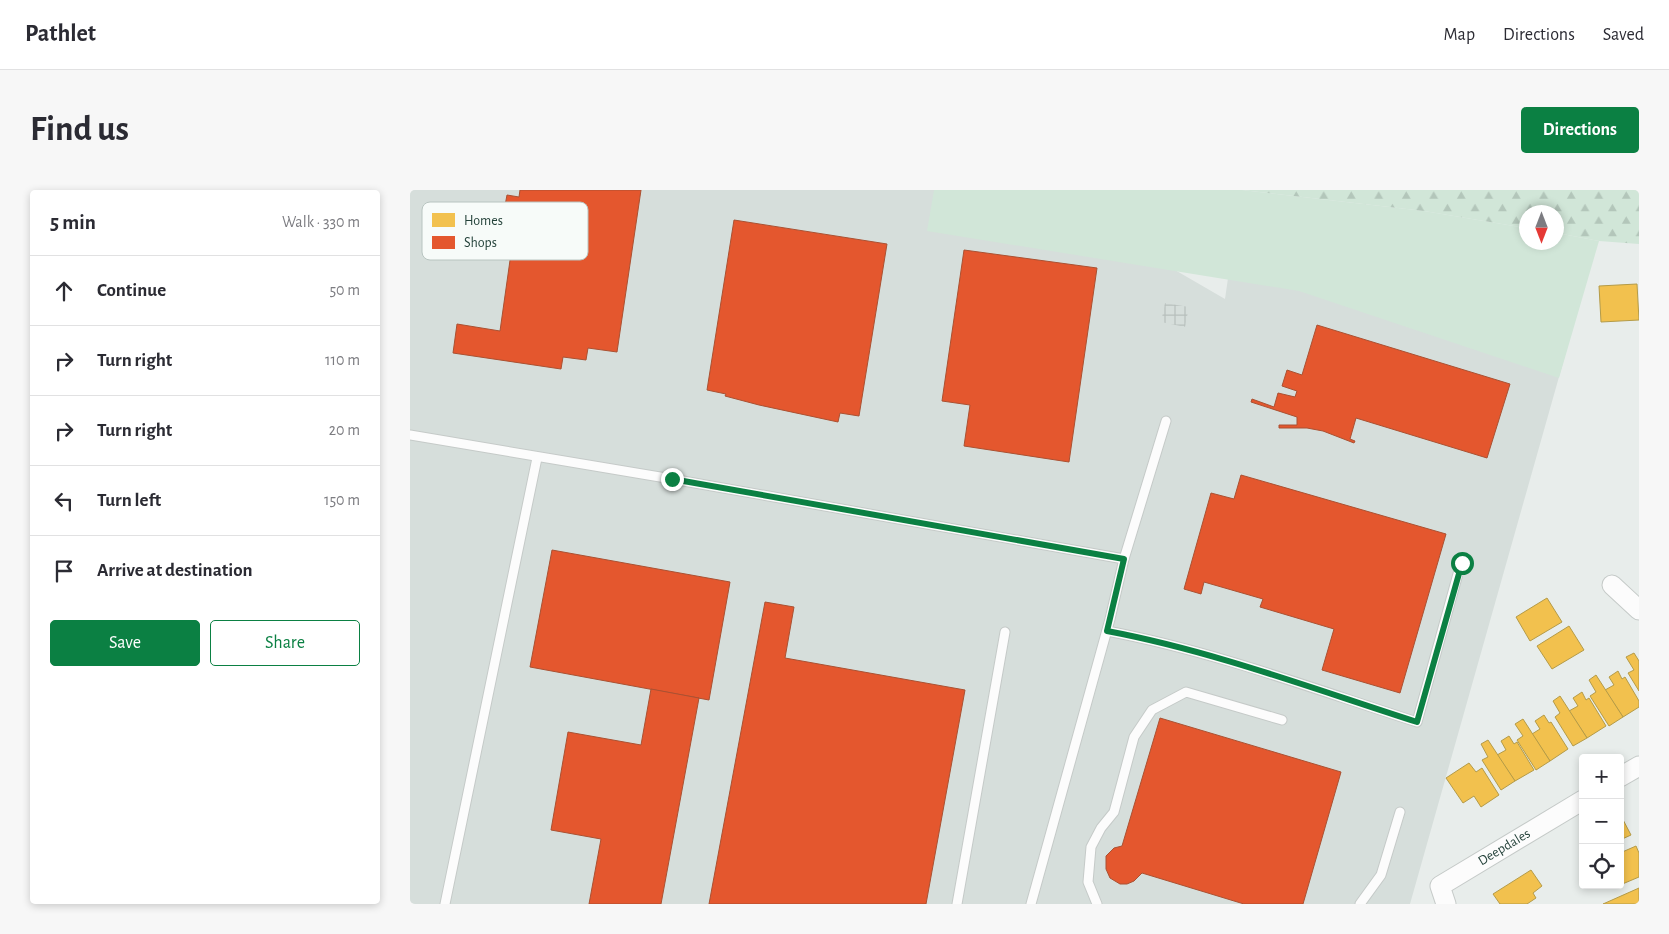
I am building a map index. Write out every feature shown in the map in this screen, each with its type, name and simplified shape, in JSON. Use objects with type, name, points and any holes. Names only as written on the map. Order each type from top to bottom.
[{"type":"street","points":[[1612,585],[1639,610]]},
{"type":"street","points":[[1624,775],[1639,766]]},
{"type":"street","name":"Deepdales","points":[[1446,904],[1440,886],[1579,802]]},
{"type":"lane","points":[[1031,904],[1107,631],[1124,559],[1166,421]]},
{"type":"lane","points":[[410,435],[1124,559]]},
{"type":"lane","points":[[445,904],[536,458]]},
{"type":"lane","points":[[1107,631],[1153,640],[1204,654],[1417,722],[1462,563]]},
{"type":"lane","points":[[957,904],[1005,632]]},
{"type":"lane","points":[[1097,904],[1088,882],[1091,847],[1101,828],[1114,812],[1134,737],[1152,710],[1186,692],[1282,720]]},
{"type":"lane","points":[[1360,904],[1382,875],[1400,812]]},
{"type":"shaded area","points":[[410,190],[1037,190],[1225,299],[1233,244],[1568,345],[1410,904],[410,904]]},
{"type":"shaded area","points":[[1165,303],[1189,307],[1185,327],[1161,322]]},
{"type":"green space","points":[[934,190],[1242,190],[1424,211],[1519,227],[1519,250],[1564,250],[1564,234],[1599,241],[1559,378],[1299,291],[927,231]]},
{"type":"green space","points":[[1242,190],[1639,190],[1639,244],[1599,241],[1564,234],[1564,205],[1519,205],[1519,227],[1424,211]]},
{"type":"building: Homes","points":[[1637,284],[1639,320],[1601,322],[1599,286]]},
{"type":"building: Homes","points":[[1547,598],[1562,622],[1530,641],[1516,617]]},
{"type":"building: Homes","points":[[1569,626],[1584,650],[1552,669],[1537,646]]},
{"type":"building: Homes","points":[[1634,653],[1639,661],[1639,691],[1628,673],[1634,670],[1626,657]]},
{"type":"building: Homes","points":[[1618,671],[1622,679],[1625,677],[1639,701],[1639,707],[1623,717],[1605,690],[1614,685],[1609,677]]},
{"type":"building: Homes","points":[[1596,675],[1623,717],[1609,726],[1590,696],[1596,692],[1589,680]]},
{"type":"building: Homes","points":[[1582,692],[1586,700],[1589,698],[1606,726],[1587,738],[1569,711],[1578,706],[1573,698]]},
{"type":"building: Homes","points":[[1560,696],[1587,738],[1573,746],[1555,717],[1560,713],[1553,701]]},
{"type":"building: Homes","points":[[1544,715],[1549,723],[1551,722],[1568,749],[1550,761],[1532,734],[1540,729],[1535,721]]},
{"type":"building: Homes","points":[[1523,719],[1550,761],[1536,770],[1517,740],[1523,736],[1515,724]]},
{"type":"building: Homes","points":[[1509,736],[1514,744],[1517,742],[1534,770],[1515,781],[1497,755],[1506,750],[1501,741]]},
{"type":"building: Homes","points":[[1488,740],[1515,781],[1501,790],[1482,760],[1488,757],[1481,744]]},
{"type":"building: Homes","points":[[1469,763],[1476,772],[1482,768],[1499,795],[1481,807],[1474,796],[1463,803],[1446,778]]},
{"type":"building: Homes","points":[[1624,822],[1631,835],[1624,838]]},
{"type":"building: Homes","points":[[1636,846],[1639,853],[1639,877],[1624,883],[1624,851]]},
{"type":"building: Homes","points":[[1531,870],[1542,886],[1533,893],[1536,898],[1527,904],[1500,904],[1493,894]]},
{"type":"building: Homes","points":[[1639,888],[1639,904],[1603,904]]},
{"type":"building: Shops","points":[[520,190],[641,190],[617,352],[588,348],[586,360],[563,357],[561,369],[453,353],[457,324],[500,331],[510,260],[588,260],[588,202],[506,202],[507,195],[519,197]]},
{"type":"building: Shops","points":[[734,220],[887,244],[859,416],[840,413],[838,422],[759,405],[707,390]]},
{"type":"building: Shops","points":[[964,250],[1097,268],[1069,462],[964,446],[970,405],[942,401]]},
{"type":"building: Shops","points":[[1317,325],[1510,384],[1487,458],[1356,418],[1350,439],[1355,441],[1354,443],[1323,431],[1307,428],[1279,428],[1279,425],[1297,425],[1297,417],[1251,402],[1252,399],[1274,407],[1278,393],[1295,397],[1297,391],[1282,386],[1287,370],[1302,375]]},
{"type":"building: Shops","points":[[1241,475],[1446,534],[1400,693],[1322,670],[1334,629],[1260,607],[1263,599],[1204,582],[1201,594],[1184,589],[1211,493],[1234,499]]},
{"type":"building: Shops","points":[[552,550],[730,582],[709,700],[530,667]]},
{"type":"building: Shops","points":[[765,602],[794,607],[785,658],[965,690],[926,904],[709,904]]},
{"type":"building: Shops","points":[[651,689],[699,698],[661,904],[589,904],[601,839],[551,830],[568,732],[641,745]]},
{"type":"building: Shops","points":[[1160,718],[1341,772],[1303,904],[1244,904],[1142,873],[1134,881],[1127,884],[1120,884],[1110,878],[1106,869],[1106,856],[1114,848],[1122,846]]},
{"type":"route","points":[[672,479],[1124,559],[1107,631],[1153,640],[1204,654],[1417,722],[1462,563]]}]
